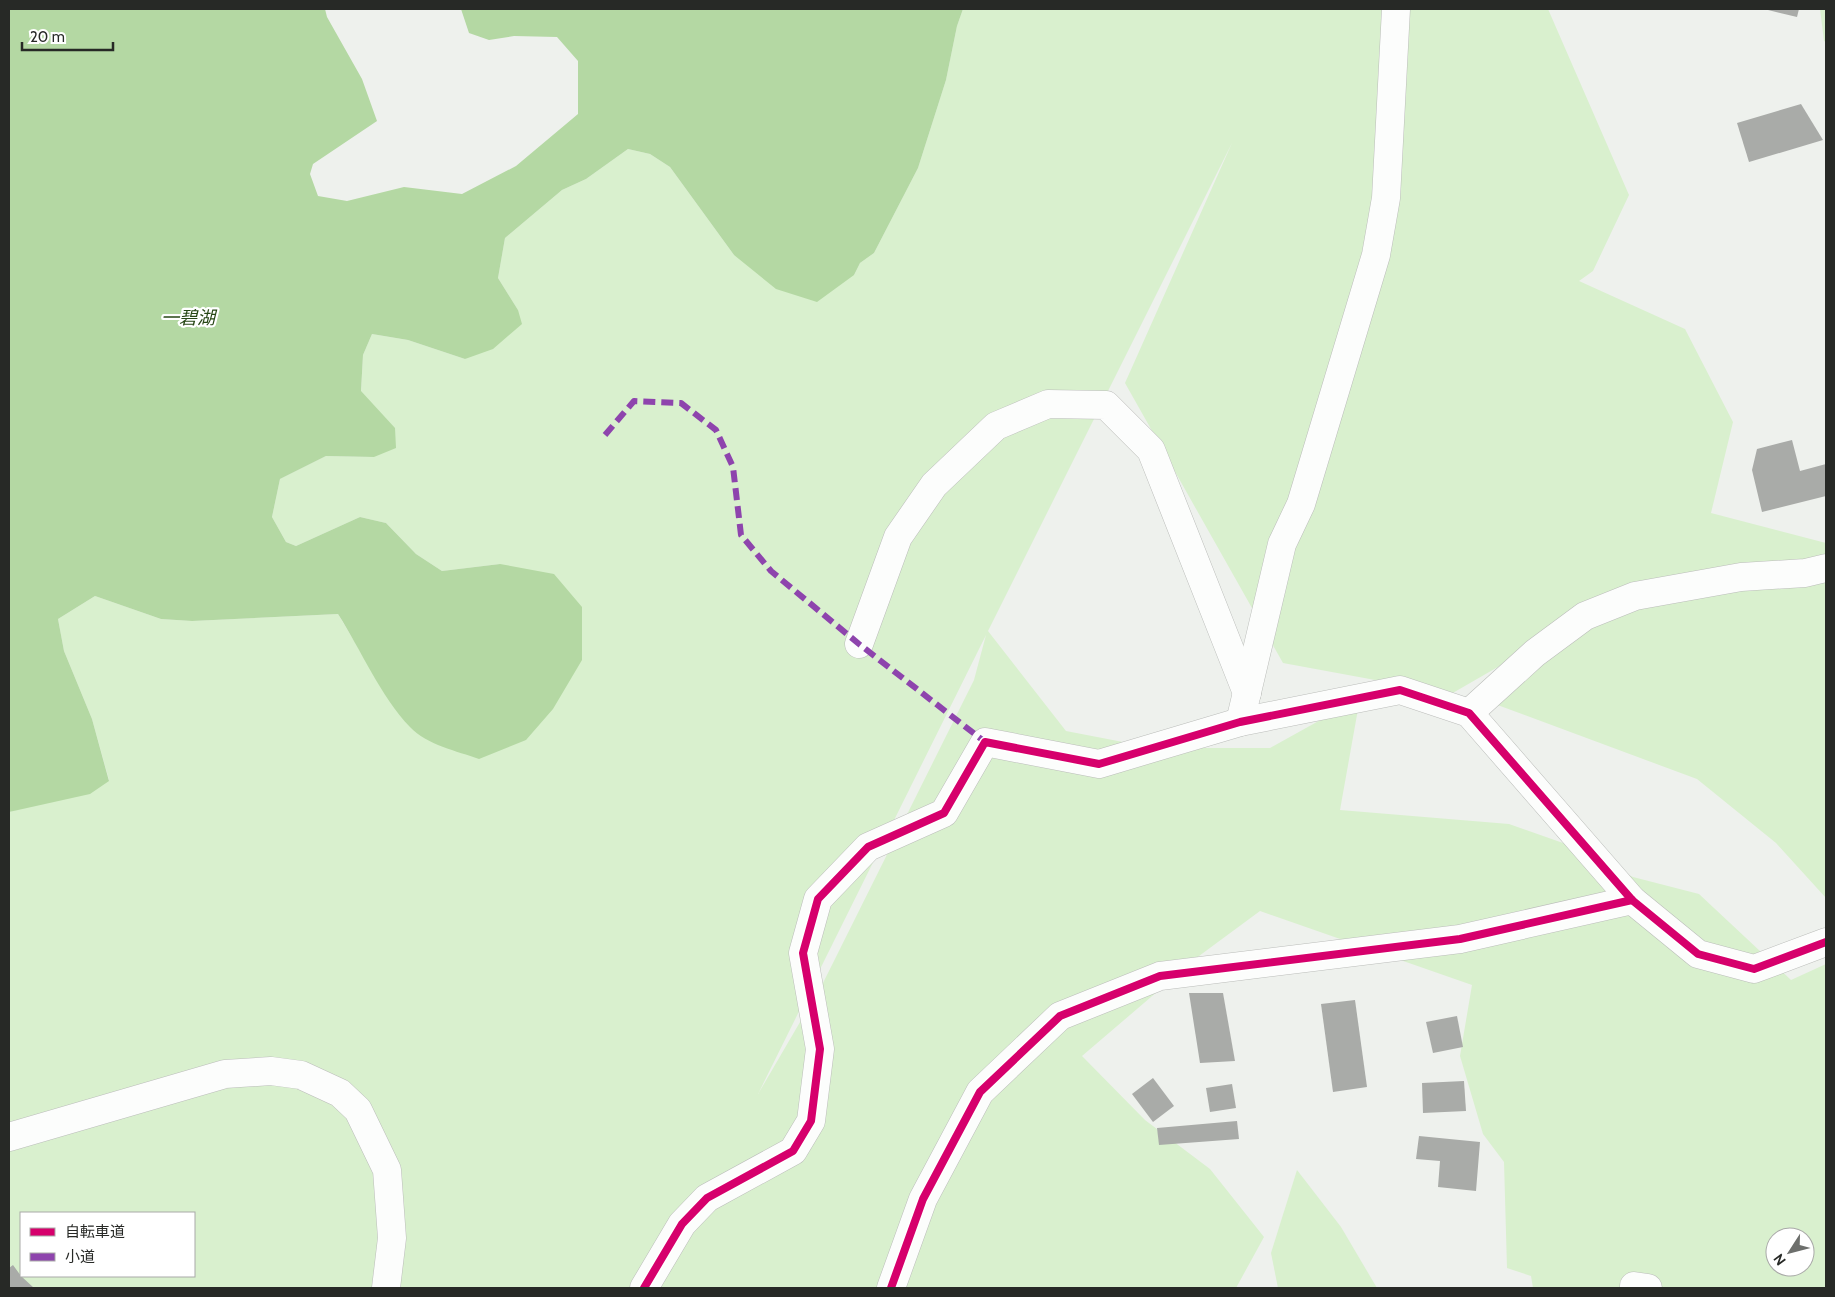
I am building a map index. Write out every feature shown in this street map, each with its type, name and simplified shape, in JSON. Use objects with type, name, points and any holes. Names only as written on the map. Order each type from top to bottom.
[{"type":"street","points":[[1240,722],[1282,544],[1301,504],[1376,255],[1386,198],[1396,9]]},
{"type":"street","points":[[859,644],[898,537],[934,485],[996,426],[1048,404],[1106,405],[1151,450],[1247,693]]},
{"type":"street","points":[[1469,714],[1535,653],[1585,616],[1635,596],[1741,577],[1805,574],[1826,568]]},
{"type":"street","points":[[644,1288],[682,1224],[707,1198],[793,1151],[811,1121],[820,1049],[803,953],[818,900],[868,847],[944,813],[985,742],[1099,764],[1240,722],[1400,690],[1469,714],[1632,900],[1698,954],[1754,969],[1826,942]]},
{"type":"street","points":[[891,1288],[923,1199],[980,1092],[1060,1016],[1160,976],[1460,939],[1632,900]]},
{"type":"street","points":[[9,1137],[225,1074],[271,1071],[301,1075],[340,1093],[358,1110],[387,1170],[392,1238],[386,1288]]},
{"type":"street","points":[[1634,1288],[1634,1286],[1648,1288]]},
{"type":"shaded area","points":[[963,9],[1548,9],[1629,195],[1593,271],[1579,281],[1685,329],[1733,422],[1711,513],[1826,543],[1826,898],[1776,843],[1697,779],[1484,700],[1581,619],[1451,694],[1283,663],[1125,383],[1232,143],[988,631],[1066,731],[1154,748],[1270,748],[1360,698],[1340,810],[1509,824],[1563,843],[1633,877],[1699,894],[1791,980],[1826,964],[1826,1288],[1533,1288],[1531,1276],[1507,1268],[1504,1162],[1483,1134],[1460,1056],[1472,985],[1260,911],[1199,956],[1082,1056],[1145,1120],[1210,1169],[1264,1237],[1236,1288],[9,1288],[9,812],[109,780],[92,719],[64,651],[58,619],[95,596],[161,619],[192,621],[338,614],[384,691],[500,564],[442,571],[416,554],[386,523],[360,517],[296,546],[286,542],[272,517],[280,479],[326,456],[374,457],[394,428],[361,392],[363,355],[372,334],[408,340],[465,359],[518,310],[498,278],[505,238],[562,190],[586,179],[628,149],[650,154],[670,167],[734,255],[854,275],[860,263],[874,253],[918,168],[946,80],[957,26]],"holes":[[[986,635],[974,680],[824,981],[758,1094]]]},
{"type":"shaded area","points":[[1820,9],[1826,9],[1826,42],[1824,41]]},
{"type":"shaded area","points":[[1297,1170],[1341,1227],[1377,1288],[1278,1288],[1271,1253]]},
{"type":"water","name":"一碧湖","points":[[9,9],[325,9],[327,17],[362,79],[377,121],[313,164],[310,174],[318,196],[347,201],[404,187],[462,194],[516,166],[578,114],[578,61],[557,37],[514,36],[489,40],[469,33],[461,9],[963,9],[957,26],[946,80],[918,168],[874,253],[860,263],[854,275],[817,302],[776,289],[734,255],[670,167],[650,154],[628,149],[586,179],[562,190],[505,238],[498,278],[518,310],[522,324],[493,349],[465,359],[408,340],[372,334],[363,355],[361,391],[395,428],[396,448],[374,457],[326,456],[280,479],[272,517],[286,542],[296,546],[360,517],[386,523],[416,554],[442,571],[500,564],[554,574],[582,607],[582,660],[553,709],[526,740],[479,759],[443,747],[417,733],[390,702],[338,614],[192,621],[161,619],[95,596],[58,619],[64,651],[92,719],[109,781],[90,794],[9,812]]},
{"type":"building","points":[[1764,9],[1799,9],[1797,17]]},
{"type":"building","points":[[1801,104],[1823,140],[1749,162],[1737,123]]},
{"type":"building","points":[[1792,440],[1800,471],[1826,464],[1826,496],[1762,512],[1752,470],[1757,449]]},
{"type":"building","points":[[1189,993],[1223,993],[1235,1061],[1200,1063]]},
{"type":"building","points":[[1355,1000],[1367,1087],[1333,1092],[1321,1004]]},
{"type":"building","points":[[1457,1016],[1463,1047],[1433,1053],[1426,1022]]},
{"type":"building","points":[[1153,1078],[1174,1106],[1153,1122],[1132,1094]]},
{"type":"building","points":[[1464,1081],[1466,1111],[1423,1113],[1422,1083]]},
{"type":"building","points":[[1232,1084],[1236,1108],[1210,1112],[1206,1088]]},
{"type":"building","points":[[1237,1121],[1239,1139],[1159,1145],[1157,1128]]},
{"type":"building","points":[[1419,1136],[1480,1142],[1476,1191],[1438,1187],[1440,1161],[1416,1159]]},
{"type":"building","points":[[13,1265],[20,1277],[34,1288],[9,1288],[9,1268]]},
{"type":"marked path","points":[[605,435],[634,401],[681,403],[716,430],[733,467],[741,535],[771,571],[859,644],[985,742]]},
{"type":"cycle path","points":[[644,1288],[682,1224],[707,1198],[793,1151],[811,1121],[820,1049],[803,953],[818,899],[868,847],[944,813],[985,742],[1099,764],[1240,722],[1400,690],[1469,713],[1632,900],[1698,954],[1754,969],[1826,942]]},
{"type":"cycle path","points":[[891,1288],[923,1199],[980,1092],[1060,1016],[1160,976],[1460,939],[1632,900]]}]
